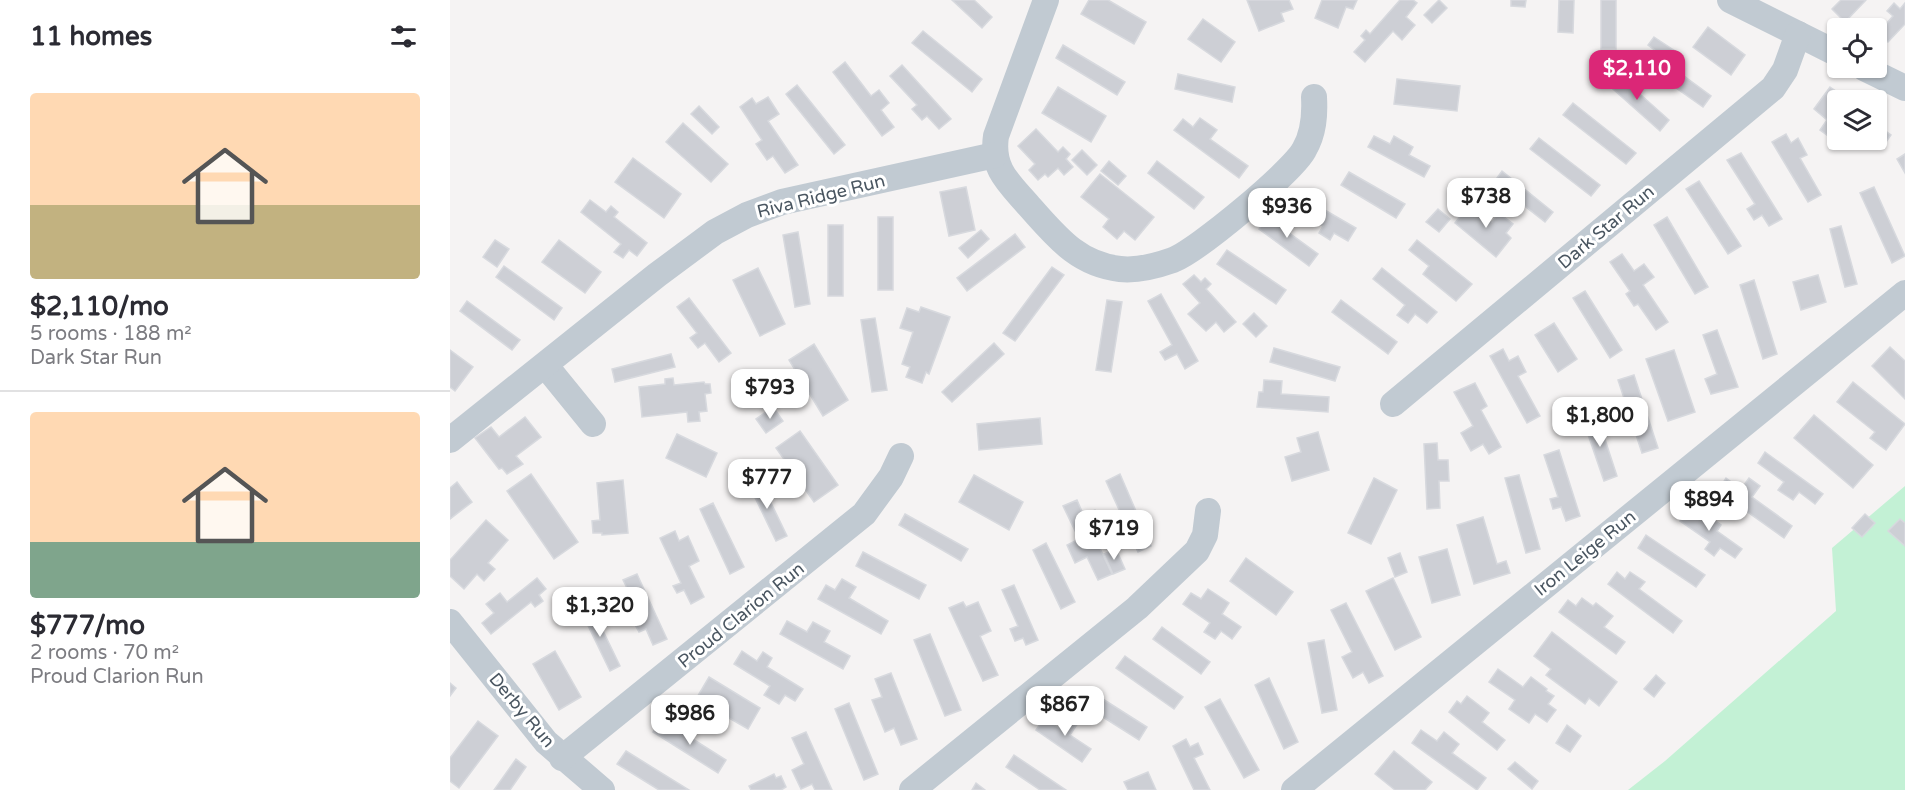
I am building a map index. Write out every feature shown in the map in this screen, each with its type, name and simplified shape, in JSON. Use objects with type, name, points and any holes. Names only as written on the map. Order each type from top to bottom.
[{"type":"street","points":[[1046,0],[996,136],[995,155],[1000,172],[1062,243],[1077,254],[1102,266],[1121,269],[1144,268],[1174,259],[1197,246],[1291,168],[1311,135],[1315,114],[1314,97]]},
{"type":"street","points":[[1730,0],[1827,48]]},
{"type":"street","name":"Dark Star Run","points":[[1393,404],[1773,88],[1785,70],[1798,34]]},
{"type":"street","points":[[1884,78],[1905,88]]},
{"type":"street","name":"Riva Ridge Run","points":[[450,440],[657,274],[715,232],[747,215],[782,202],[995,155]]},
{"type":"street","name":"Iron Leige Run","points":[[1294,790],[1905,293]]},
{"type":"street","points":[[544,365],[593,424]]},
{"type":"street","name":"Proud Clarion Run","points":[[562,758],[864,514],[891,477],[901,456]]},
{"type":"street","points":[[912,790],[1137,608],[1197,551],[1205,536],[1208,511]]},
{"type":"street","name":"Derby Run","points":[[450,622],[546,742],[602,790]]},
{"type":"green space","points":[[1905,486],[1905,790],[1628,790],[1665,761],[1836,611],[1832,548]]},
{"type":"building","points":[[952,0],[974,0],[992,17],[982,28]]},
{"type":"building","points":[[1089,0],[1108,0],[1146,22],[1134,44],[1081,14]]},
{"type":"building","points":[[1247,0],[1289,0],[1293,9],[1281,13],[1284,21],[1259,31]]},
{"type":"building","points":[[1322,0],[1357,0],[1353,9],[1346,7],[1338,28],[1315,18]]},
{"type":"building","points":[[1400,0],[1413,0],[1417,3],[1406,17],[1415,25],[1402,40],[1393,31],[1365,62],[1354,52],[1365,40],[1361,36],[1366,30],[1370,34]]},
{"type":"building","points":[[1439,0],[1447,8],[1432,23],[1424,15]]},
{"type":"building","points":[[1511,0],[1526,0],[1525,7],[1511,6]]},
{"type":"building","points":[[1559,0],[1574,0],[1573,33],[1558,32]]},
{"type":"building","points":[[1601,0],[1616,0],[1616,49],[1601,49]]},
{"type":"building","points":[[1841,0],[1866,0],[1849,18],[1841,18],[1832,9]]},
{"type":"building","points":[[1894,3],[1900,9],[1905,3],[1905,24],[1888,42],[1887,23],[1893,16],[1887,11]]},
{"type":"building","points":[[1203,19],[1235,42],[1221,62],[1188,39]]},
{"type":"building","points":[[1708,27],[1745,55],[1731,75],[1693,47]]},
{"type":"building","points":[[923,31],[982,79],[972,92],[912,43]]},
{"type":"building","points":[[1654,37],[1675,51],[1668,60],[1648,45]]},
{"type":"building","points":[[1063,45],[1125,82],[1117,95],[1056,58]]},
{"type":"building","points":[[1654,54],[1711,96],[1703,107],[1645,66]]},
{"type":"building","points":[[845,62],[871,96],[879,90],[889,103],[881,110],[894,127],[882,136],[833,72]]},
{"type":"building","points":[[902,65],[951,119],[939,129],[927,116],[922,120],[912,109],[917,105],[890,76]]},
{"type":"building","points":[[1614,71],[1669,120],[1660,131],[1605,82]]},
{"type":"building","points":[[1178,74],[1235,87],[1232,102],[1175,89]]},
{"type":"building","points":[[1397,79],[1460,86],[1457,111],[1394,104]]},
{"type":"building","points":[[797,85],[845,145],[834,154],[786,94]]},
{"type":"building","points":[[1058,87],[1106,116],[1091,142],[1042,113]]},
{"type":"building","points":[[1827,91],[1827,120],[1814,109]]},
{"type":"building","points":[[768,97],[779,114],[768,121],[798,165],[785,173],[773,156],[767,160],[756,144],[762,140],[740,107],[752,98],[756,104]]},
{"type":"building","points":[[1573,103],[1636,153],[1626,164],[1563,115]]},
{"type":"building","points":[[699,106],[719,127],[712,134],[691,114]]},
{"type":"building","points":[[1200,118],[1217,130],[1210,139],[1248,166],[1239,178],[1174,130],[1183,119],[1193,127]]},
{"type":"building","points":[[1827,120],[1827,135],[1820,130]]},
{"type":"building","points":[[683,123],[728,164],[711,182],[666,142]]},
{"type":"building","points":[[1036,129],[1058,152],[1063,147],[1070,154],[1066,159],[1073,167],[1064,175],[1058,168],[1048,177],[1045,174],[1038,180],[1029,170],[1035,164],[1018,146]]},
{"type":"building","points":[[1786,134],[1791,143],[1798,138],[1807,155],[1800,158],[1821,195],[1808,202],[1772,142]]},
{"type":"building","points":[[1374,136],[1390,144],[1394,136],[1413,147],[1409,155],[1430,166],[1424,177],[1368,147]]},
{"type":"building","points":[[1539,138],[1600,185],[1591,196],[1530,149]]},
{"type":"building","points":[[1082,150],[1097,165],[1087,175],[1072,160]]},
{"type":"building","points":[[1741,153],[1782,219],[1769,226],[1762,215],[1754,220],[1747,209],[1755,204],[1727,160]]},
{"type":"building","points":[[1905,154],[1905,173],[1897,159]]},
{"type":"building","points":[[633,158],[681,194],[664,218],[615,182]]},
{"type":"building","points":[[1109,161],[1126,176],[1118,185],[1101,171]]},
{"type":"building","points":[[1157,161],[1204,197],[1194,209],[1148,173]]},
{"type":"building","points":[[1502,171],[1553,212],[1545,222],[1494,182]]},
{"type":"building","points":[[1349,172],[1405,204],[1396,218],[1341,185]]},
{"type":"building","points":[[1100,174],[1154,217],[1135,240],[1124,231],[1117,239],[1103,227],[1109,219],[1081,197]]},
{"type":"building","points":[[1699,181],[1741,246],[1728,254],[1686,189]]},
{"type":"building","points":[[966,187],[975,230],[949,236],[940,192]]},
{"type":"building","points":[[1874,187],[1905,256],[1892,263],[1860,193]]},
{"type":"building","points":[[1297,194],[1356,228],[1348,241],[1334,233],[1330,240],[1319,233],[1323,226],[1289,207]]},
{"type":"building","points":[[590,200],[606,212],[611,206],[618,212],[614,217],[647,243],[637,256],[629,250],[623,258],[614,252],[621,244],[581,212]]},
{"type":"building","points":[[1470,204],[1492,222],[1499,213],[1513,224],[1506,233],[1511,238],[1496,257],[1455,223]]},
{"type":"building","points":[[1438,209],[1450,219],[1439,232],[1426,222]]},
{"type":"building","points":[[1273,210],[1286,220],[1281,227],[1318,254],[1309,266],[1259,229]]},
{"type":"building","points":[[878,217],[893,217],[893,290],[878,290]]},
{"type":"building","points":[[1667,217],[1708,287],[1695,294],[1654,225]]},
{"type":"building","points":[[828,225],[843,225],[843,296],[828,296]]},
{"type":"building","points":[[1841,226],[1857,284],[1845,287],[1830,229]]},
{"type":"building","points":[[981,230],[989,239],[968,258],[959,248]]},
{"type":"building","points":[[798,232],[810,304],[795,307],[783,235]]},
{"type":"building","points":[[1015,234],[1025,247],[967,291],[957,278]]},
{"type":"building","points":[[495,240],[509,249],[497,267],[483,257]]},
{"type":"building","points":[[559,240],[601,272],[585,293],[542,262]]},
{"type":"building","points":[[1417,240],[1472,284],[1456,301],[1423,274],[1429,266],[1409,250]]},
{"type":"building","points":[[1227,250],[1286,290],[1276,304],[1217,264]]},
{"type":"building","points":[[1622,254],[1634,271],[1644,264],[1654,277],[1643,285],[1668,322],[1656,330],[1638,304],[1634,306],[1626,294],[1630,291],[1610,262]]},
{"type":"building","points":[[504,266],[562,308],[554,320],[496,277]]},
{"type":"building","points":[[1052,267],[1064,275],[1015,341],[1003,333]]},
{"type":"building","points":[[758,268],[785,324],[760,336],[733,280]]},
{"type":"building","points":[[1382,268],[1437,312],[1427,323],[1415,314],[1408,323],[1397,315],[1405,305],[1373,279]]},
{"type":"building","points":[[1194,275],[1201,282],[1205,278],[1211,284],[1206,289],[1236,322],[1224,332],[1216,322],[1206,331],[1188,314],[1200,303],[1183,284]]},
{"type":"building","points":[[1818,275],[1826,302],[1801,310],[1793,282]]},
{"type":"building","points":[[1754,280],[1777,354],[1763,359],[1740,285]]},
{"type":"building","points":[[1585,291],[1622,350],[1610,358],[1573,298]]},
{"type":"building","points":[[1161,294],[1198,361],[1185,369],[1177,354],[1165,360],[1160,352],[1172,345],[1148,301]]},
{"type":"building","points":[[689,298],[731,353],[719,362],[705,343],[698,348],[690,338],[697,333],[677,307]]},
{"type":"building","points":[[1107,300],[1122,302],[1111,372],[1096,370]]},
{"type":"building","points":[[1341,300],[1397,342],[1388,354],[1332,312]]},
{"type":"building","points":[[467,301],[520,340],[512,350],[460,311]]},
{"type":"building","points":[[921,307],[950,317],[929,374],[926,372],[922,383],[906,377],[910,367],[902,364],[913,332],[900,328],[907,308],[919,312]]},
{"type":"building","points":[[1254,313],[1267,326],[1256,337],[1243,324]]},
{"type":"building","points":[[875,318],[887,390],[872,392],[861,320]]},
{"type":"building","points":[[1554,323],[1577,359],[1558,372],[1535,335]]},
{"type":"building","points":[[1717,330],[1738,387],[1711,394],[1705,379],[1717,374],[1703,335]]},
{"type":"building","points":[[994,343],[1004,354],[952,402],[942,392]]},
{"type":"building","points":[[814,344],[848,400],[823,416],[789,360]]},
{"type":"building","points":[[1890,347],[1905,361],[1905,399],[1872,366]]},
{"type":"building","points":[[1274,348],[1340,367],[1335,381],[1270,362]]},
{"type":"building","points":[[1503,349],[1509,361],[1518,356],[1526,372],[1518,376],[1540,416],[1527,423],[1490,356]]},
{"type":"building","points":[[450,350],[473,367],[455,391],[450,387]]},
{"type":"building","points":[[1674,350],[1695,412],[1668,421],[1646,359]]},
{"type":"building","points":[[671,354],[675,367],[615,382],[612,369]]},
{"type":"building","points":[[1634,375],[1658,448],[1642,453],[1618,380]]},
{"type":"building","points":[[673,378],[674,385],[704,382],[710,384],[711,393],[705,394],[707,411],[699,412],[700,421],[688,422],[687,412],[642,417],[639,387],[665,384],[665,379]]},
{"type":"building","points":[[1264,380],[1282,381],[1281,394],[1329,397],[1328,412],[1257,407],[1259,392],[1263,392]]},
{"type":"building","points":[[1853,382],[1905,424],[1886,450],[1870,438],[1875,432],[1837,402]]},
{"type":"building","points":[[1475,383],[1487,406],[1481,410],[1501,447],[1489,454],[1483,444],[1471,451],[1461,433],[1473,426],[1454,392]]},
{"type":"building","points":[[773,407],[783,421],[766,433],[756,419]]},
{"type":"building","points":[[1597,415],[1617,476],[1604,481],[1583,420]]},
{"type":"building","points":[[1814,415],[1873,465],[1853,488],[1794,438]]},
{"type":"building","points":[[525,417],[541,437],[516,456],[523,464],[507,474],[502,468],[499,469],[475,438],[491,427],[499,437]]},
{"type":"building","points":[[1040,418],[1042,444],[979,450],[977,424]]},
{"type":"building","points":[[800,431],[838,485],[814,502],[776,448]]},
{"type":"building","points":[[1318,432],[1329,470],[1292,481],[1285,457],[1301,452],[1297,438]]},
{"type":"building","points":[[677,434],[717,453],[706,477],[666,458]]},
{"type":"building","points":[[1437,443],[1438,460],[1448,460],[1449,481],[1439,481],[1440,508],[1427,509],[1424,444]]},
{"type":"building","points":[[1559,450],[1580,516],[1566,521],[1561,507],[1553,509],[1550,499],[1558,497],[1544,455]]},
{"type":"building","points":[[1765,452],[1823,494],[1815,504],[1799,492],[1793,500],[1778,490],[1784,482],[1758,463]]},
{"type":"building","points":[[531,474],[578,542],[554,559],[507,491]]},
{"type":"building","points":[[1120,474],[1151,546],[1138,552],[1133,541],[1122,546],[1115,530],[1126,525],[1106,481]]},
{"type":"building","points":[[974,475],[1023,502],[1009,530],[959,502]]},
{"type":"building","points":[[1519,475],[1540,549],[1526,553],[1505,478]]},
{"type":"building","points":[[759,478],[787,536],[776,541],[748,483]]},
{"type":"building","points":[[1374,478],[1397,490],[1371,544],[1348,533]]},
{"type":"building","points":[[1726,478],[1741,489],[1749,478],[1760,486],[1752,497],[1792,526],[1784,538],[1718,491]]},
{"type":"building","points":[[623,480],[628,533],[602,535],[602,533],[593,533],[592,521],[600,520],[597,483]]},
{"type":"building","points":[[457,482],[472,502],[450,519],[450,488]]},
{"type":"building","points":[[1077,500],[1084,516],[1095,510],[1102,524],[1091,529],[1112,574],[1098,580],[1087,557],[1075,563],[1067,545],[1079,539],[1063,506]]},
{"type":"building","points":[[713,503],[744,567],[730,574],[700,509]]},
{"type":"building","points":[[1691,504],[1721,525],[1717,531],[1742,549],[1735,558],[1720,548],[1714,556],[1705,549],[1710,542],[1680,521]]},
{"type":"building","points":[[905,514],[968,549],[961,561],[899,525]]},
{"type":"building","points":[[1865,514],[1875,523],[1862,537],[1852,528]]},
{"type":"building","points":[[1483,517],[1497,564],[1506,561],[1510,573],[1474,584],[1457,525]]},
{"type":"building","points":[[1900,519],[1905,523],[1905,546],[1888,531]]},
{"type":"building","points":[[486,520],[508,540],[488,563],[495,569],[484,581],[477,574],[464,589],[450,576],[450,560]]},
{"type":"building","points":[[675,531],[679,541],[688,536],[699,561],[689,566],[704,597],[691,604],[684,590],[677,593],[673,586],[681,583],[660,538]]},
{"type":"building","points":[[1646,535],[1705,575],[1696,587],[1638,548]]},
{"type":"building","points":[[1046,543],[1075,602],[1061,609],[1033,550]]},
{"type":"building","points":[[1116,549],[1125,569],[1113,574],[1104,554]]},
{"type":"building","points":[[1447,549],[1460,595],[1432,603],[1419,557]]},
{"type":"building","points":[[863,552],[926,585],[919,599],[856,566]]},
{"type":"building","points":[[1400,553],[1407,572],[1395,577],[1388,558]]},
{"type":"building","points":[[1246,558],[1293,592],[1276,615],[1230,581]]},
{"type":"building","points":[[1617,572],[1625,579],[1630,572],[1645,582],[1639,589],[1682,621],[1673,633],[1608,584]]},
{"type":"building","points":[[637,574],[667,639],[653,645],[646,629],[639,632],[632,619],[640,615],[623,580]]},
{"type":"building","points":[[537,578],[546,589],[539,595],[543,601],[535,607],[531,602],[491,634],[482,623],[494,613],[486,604],[500,593],[507,602]]},
{"type":"building","points":[[1393,578],[1421,637],[1395,650],[1366,591]]},
{"type":"building","points":[[842,579],[856,587],[849,598],[888,621],[881,634],[818,599],[826,585],[835,590]]},
{"type":"building","points":[[1014,585],[1038,640],[1026,645],[1023,638],[1015,641],[1010,629],[1018,626],[1002,590]]},
{"type":"building","points":[[1208,589],[1229,603],[1222,614],[1241,627],[1232,639],[1221,631],[1215,639],[1204,632],[1210,623],[1183,604],[1191,593],[1201,599]]},
{"type":"building","points":[[1582,598],[1593,606],[1596,603],[1613,616],[1604,627],[1625,642],[1616,654],[1559,612],[1568,600],[1576,606]]},
{"type":"building","points":[[963,602],[966,607],[978,602],[991,631],[980,636],[998,675],[983,681],[949,608]]},
{"type":"building","points":[[1346,603],[1383,676],[1369,683],[1363,672],[1353,678],[1342,657],[1352,652],[1331,610]]},
{"type":"building","points":[[591,606],[620,666],[610,671],[581,611]]},
{"type":"building","points":[[787,621],[807,632],[813,622],[830,631],[824,642],[850,656],[843,669],[780,634]]},
{"type":"building","points":[[1162,627],[1210,662],[1201,674],[1153,639]]},
{"type":"building","points":[[1552,632],[1617,682],[1599,706],[1589,698],[1585,704],[1546,675],[1551,669],[1534,656]]},
{"type":"building","points":[[930,634],[961,710],[945,716],[914,640]]},
{"type":"building","points":[[1324,640],[1337,710],[1322,713],[1308,643]]},
{"type":"building","points":[[555,651],[581,697],[559,710],[533,664]]},
{"type":"building","points":[[742,651],[757,661],[763,652],[772,658],[767,667],[803,689],[795,701],[785,695],[779,704],[764,695],[770,686],[734,664]]},
{"type":"building","points":[[1125,656],[1183,697],[1174,709],[1116,668]]},
{"type":"building","points":[[1498,669],[1523,687],[1531,677],[1554,696],[1548,704],[1556,710],[1547,722],[1535,714],[1529,723],[1509,709],[1515,700],[1489,682]]},
{"type":"building","points":[[891,673],[917,739],[901,745],[894,728],[885,732],[872,700],[882,697],[875,679]]},
{"type":"building","points":[[1656,675],[1665,683],[1654,697],[1644,689]]},
{"type":"building","points":[[709,677],[760,708],[748,729],[696,699]]},
{"type":"building","points":[[1269,678],[1298,742],[1284,749],[1255,685]]},
{"type":"building","points":[[450,683],[456,688],[450,696]]},
{"type":"building","points":[[1087,689],[1147,727],[1139,740],[1079,702]]},
{"type":"building","points":[[1467,696],[1489,713],[1482,722],[1505,740],[1497,750],[1449,712],[1457,701],[1461,704]]},
{"type":"building","points":[[1220,699],[1259,770],[1244,778],[1205,707]]},
{"type":"building","points":[[849,703],[878,774],[864,780],[835,709]]},
{"type":"building","points":[[1067,716],[1078,723],[1070,735],[1091,749],[1082,762],[1036,730],[1044,718],[1059,728]]},
{"type":"building","points":[[661,719],[726,760],[718,773],[653,732]]},
{"type":"building","points":[[478,721],[498,736],[459,788],[450,781],[450,758]]},
{"type":"building","points":[[1567,725],[1581,736],[1570,752],[1556,743]]},
{"type":"building","points":[[1421,730],[1437,741],[1444,732],[1459,744],[1452,753],[1486,778],[1477,790],[1412,743]]},
{"type":"building","points":[[806,732],[832,790],[815,790],[812,784],[801,789],[792,770],[804,764],[792,738]]},
{"type":"building","points":[[1186,739],[1190,747],[1198,743],[1203,754],[1194,758],[1210,790],[1194,790],[1173,746]]},
{"type":"building","points":[[626,751],[689,790],[659,790],[617,764]]},
{"type":"building","points":[[1394,751],[1432,782],[1425,790],[1395,790],[1375,774]]},
{"type":"building","points":[[1014,755],[1066,790],[1040,790],[1006,767]]},
{"type":"building","points":[[516,759],[526,767],[510,790],[494,790]]},
{"type":"building","points":[[1515,762],[1538,781],[1532,789],[1508,769]]},
{"type":"building","points":[[1148,772],[1156,790],[1128,790],[1124,782]]},
{"type":"building","points":[[774,774],[776,778],[781,776],[786,787],[781,790],[751,790],[749,786]]},
{"type":"building","points":[[976,783],[985,790],[972,790]]}]
